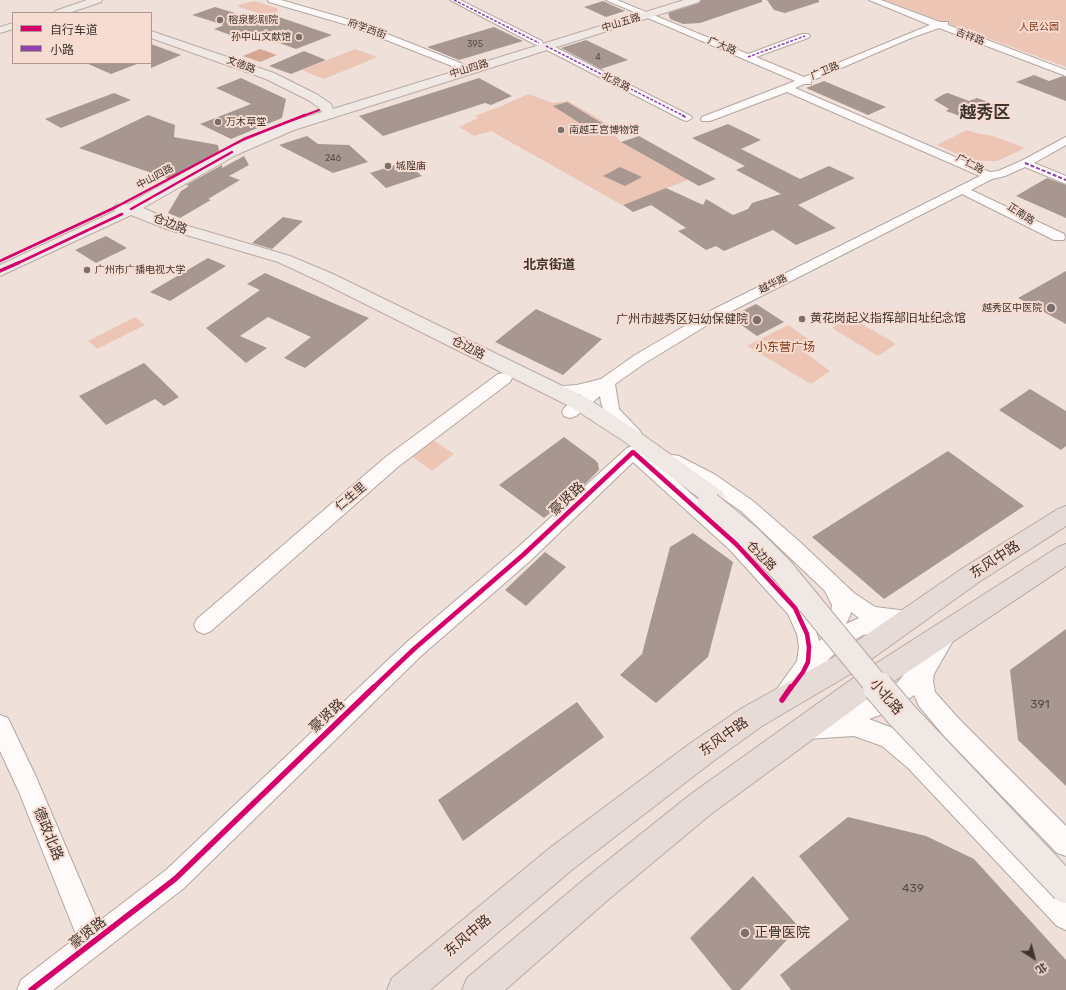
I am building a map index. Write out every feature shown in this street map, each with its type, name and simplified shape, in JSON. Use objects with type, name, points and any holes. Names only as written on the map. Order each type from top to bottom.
[{"type":"highway","name":"东风中路","points":[[404,990],[562,858],[702,752],[752,717],[842,665],[971,575],[1066,515]]},
{"type":"highway","points":[[479,990],[598,888],[701,804],[864,686],[1066,554]]},
{"type":"main road","points":[[55,12],[89,0]]},
{"type":"main road","points":[[68,7],[97,0]]},
{"type":"main road","name":"中山五路","points":[[644,14],[680,0]]},
{"type":"main road","name":"中山五路","points":[[543,45],[695,0]]},
{"type":"main road","points":[[68,7],[90,12]]},
{"type":"main road","points":[[0,31],[12,28]]},
{"type":"main road","name":"文德路","points":[[152,34],[264,73],[304,92],[325,110]]},
{"type":"main road","name":"文德路","points":[[152,38],[258,76],[325,110]]},
{"type":"main road","name":"中山四路","points":[[0,271],[123,210],[250,143],[325,110],[460,66],[543,45]]},
{"type":"main road","name":"中山四路","points":[[325,110],[543,45]]},
{"type":"main road","name":"中山四路","points":[[0,261],[123,210]]},
{"type":"main road","name":"仓边路","points":[[123,210],[179,236],[256,258],[304,276],[504,378],[575,408]]},
{"type":"main road","name":"仓边路","points":[[123,210],[262,252],[314,271],[554,391],[575,408],[643,452],[672,476],[712,501]]},
{"type":"main road","name":"小北路","points":[[712,501],[761,535],[796,570],[860,650],[906,703],[1066,869]]},
{"type":"main road","name":"小北路","points":[[712,501],[782,570],[843,646],[901,714],[1066,888]]},
{"type":"street","name":"府学西街","points":[[272,0],[354,24],[460,66]]},
{"type":"street","name":"北京路","points":[[454,0],[696,123]]},
{"type":"street","name":"广大路","points":[[610,0],[748,57],[796,86]]},
{"type":"street","name":"吉祥路","points":[[874,0],[1066,72]]},
{"type":"street","name":"吉祥路","points":[[881,0],[942,25]]},
{"type":"street","name":"广卫路","points":[[696,123],[796,86],[942,25]]},
{"type":"street","points":[[748,57],[805,36]]},
{"type":"street","name":"广仁路","points":[[796,86],[974,165],[986,172],[992,186]]},
{"type":"street","name":"越华路","points":[[992,186],[993,170],[1039,148],[1066,131]]},
{"type":"street","name":"越华路","points":[[575,408],[607,382],[660,346],[735,302],[962,190],[992,186],[1001,174],[1066,140]]},
{"type":"street","points":[[1025,162],[1066,180]]},
{"type":"street","name":"正南路","points":[[992,186],[1013,210],[1062,239]]},
{"type":"street","points":[[962,190],[1062,239]]},
{"type":"street","name":"仁生里","points":[[204,625],[393,462],[504,378]]},
{"type":"street","points":[[554,391],[577,390],[607,382],[608,398],[612,411],[643,452]]},
{"type":"street","name":"仓边路","points":[[643,452],[695,472],[736,498],[792,546],[834,588],[847,599],[870,614],[881,617],[908,620]]},
{"type":"street","name":"仓边路","points":[[643,452],[736,544],[794,608],[803,623],[809,646],[808,662],[803,672],[782,700]]},
{"type":"street","name":"豪贤路","points":[[31,990],[175,879],[408,654],[643,452]]},
{"type":"street","points":[[794,608],[819,623],[825,624],[835,621],[843,610],[841,600],[834,588]]},
{"type":"street","points":[[949,631],[924,672],[922,681],[923,690],[927,699],[952,728],[1066,844]]},
{"type":"street","points":[[916,760],[909,743],[910,737],[916,729],[928,722],[942,724],[952,728]]},
{"type":"street","points":[[807,728],[854,725],[866,728],[890,738],[916,760],[1066,917]]},
{"type":"street","name":"德政北路","points":[[0,726],[28,784],[93,943]]},
{"type":"green space","name":"人民公园","points":[[884,0],[1066,0],[1066,67]]},
{"type":"green space","points":[[254,1],[277,8],[278,12],[262,14],[239,7],[238,5]]},
{"type":"green space","points":[[355,49],[377,57],[324,79],[302,70]]},
{"type":"green space","points":[[528,94],[553,103],[568,101],[620,131],[614,134],[621,142],[668,169],[676,167],[693,178],[622,205],[491,131],[474,136],[459,127],[478,118],[475,116]]},
{"type":"green space","points":[[967,130],[993,136],[1025,148],[997,161],[983,161],[968,159],[937,145]]},
{"type":"green space","points":[[135,317],[145,325],[97,349],[88,341]]},
{"type":"green space","points":[[850,317],[896,344],[878,356],[832,328]]},
{"type":"green space","name":"小东营广场","points":[[788,325],[815,344],[803,351],[830,371],[811,384],[747,346]]},
{"type":"green space","points":[[433,440],[454,454],[432,471],[411,456]]},
{"type":"shaded area","points":[[260,49],[277,55],[260,62],[243,56]]},
{"type":"building","points":[[701,0],[762,0],[762,2],[700,23],[683,24],[670,19],[668,13],[699,3]]},
{"type":"building","points":[[767,0],[819,0],[819,2],[785,13],[774,10]]},
{"type":"building","points":[[603,1],[625,11],[606,17],[584,7]]},
{"type":"building","points":[[215,7],[258,20],[273,15],[332,35],[296,49],[255,34],[248,37],[238,33],[233,36],[214,29],[224,25],[192,15]]},
{"type":"building","points":[[494,27],[523,41],[459,60],[427,47]]},
{"type":"building","points":[[586,40],[628,60],[601,69],[561,48]]},
{"type":"building","points":[[152,44],[181,55],[151,68]]},
{"type":"building","points":[[304,51],[326,60],[291,74],[269,66]]},
{"type":"building","points":[[88,64],[137,64],[111,74]]},
{"type":"building","points":[[1034,75],[1049,81],[1063,76],[1066,77],[1066,101],[1016,82]]},
{"type":"building","points":[[241,78],[286,99],[282,118],[231,139],[200,124],[251,104],[216,88]]},
{"type":"building","points":[[479,78],[512,96],[491,105],[485,103],[383,136],[359,116]]},
{"type":"building","points":[[824,81],[886,107],[868,115],[806,88]]},
{"type":"building","points":[[114,93],[131,100],[61,128],[45,119]]},
{"type":"building","points":[[948,93],[969,101],[977,98],[999,106],[996,116],[993,118],[982,118],[974,121],[946,111],[949,109],[934,100]]},
{"type":"building","points":[[567,102],[615,131],[600,136],[553,106]]},
{"type":"building","points":[[148,115],[175,125],[174,137],[218,145],[219,151],[169,179],[79,148]]},
{"type":"building","points":[[728,124],[761,140],[741,149],[800,179],[829,166],[855,178],[798,205],[836,228],[796,245],[773,230],[724,251],[716,246],[706,250],[678,231],[686,228],[651,205],[633,212],[623,205],[666,188],[703,205],[706,199],[733,215],[748,209],[752,203],[781,194],[736,170],[745,166],[692,138]]},
{"type":"building","points":[[307,136],[318,144],[349,145],[368,162],[333,173],[279,145]]},
{"type":"building","points":[[639,136],[716,179],[699,186],[621,142]]},
{"type":"building","points":[[244,156],[249,165],[229,176],[240,180],[208,199],[211,200],[180,218],[168,213],[181,191],[189,186],[186,185],[222,165],[222,168]]},
{"type":"building","name":"城隍庙","points":[[405,162],[422,176],[386,188],[370,173]]},
{"type":"building","points":[[620,167],[642,177],[625,186],[603,176]]},
{"type":"building","points":[[1047,178],[1066,185],[1066,218],[1016,196]]},
{"type":"building","points":[[283,217],[303,221],[272,249],[252,243]]},
{"type":"building","points":[[106,236],[127,248],[96,263],[75,250]]},
{"type":"building","points":[[208,258],[226,266],[170,301],[150,292]]},
{"type":"building","name":"越秀区中医院","points":[[1066,271],[1066,324],[1018,298]]},
{"type":"building","points":[[265,273],[369,318],[305,368],[284,358],[311,337],[268,317],[240,336],[267,348],[246,363],[206,328],[260,290],[247,284]]},
{"type":"building","name":"广州市越秀区妇幼保健院","points":[[756,304],[784,322],[757,336],[730,317]]},
{"type":"building","points":[[536,309],[602,339],[563,375],[495,342]]},
{"type":"building","points":[[144,363],[179,397],[164,406],[155,399],[106,425],[79,396]]},
{"type":"building","points":[[1030,389],[1066,411],[1066,446],[1061,450],[999,410]]},
{"type":"building","points":[[564,437],[595,460],[598,463],[599,470],[582,487],[544,518],[499,485]]},
{"type":"building","points":[[948,451],[1024,506],[884,599],[812,537]]},
{"type":"building","points":[[693,533],[733,562],[708,657],[656,703],[620,675],[642,654],[670,547]]},
{"type":"building","points":[[545,552],[566,567],[526,606],[505,590]]},
{"type":"building","points":[[1066,629],[1066,786],[1018,740],[1010,670]]},
{"type":"building","points":[[577,702],[604,737],[463,841],[438,800]]},
{"type":"building","points":[[848,817],[926,836],[974,859],[1066,960],[1066,990],[791,990],[780,975],[849,919],[799,856]]},
{"type":"building","name":"正骨医院","points":[[753,876],[799,927],[740,990],[732,990],[690,938]]},
{"type":"marked path","points":[[454,0],[539,43]]},
{"type":"marked path","points":[[748,57],[805,36]]},
{"type":"marked path","points":[[546,46],[687,118]]},
{"type":"marked path","points":[[1025,163],[1066,180]]},
{"type":"cycle path","points":[[0,261],[116,207],[244,139],[319,110]]},
{"type":"cycle path","points":[[131,209],[232,152]]},
{"type":"cycle path","points":[[0,271],[122,214]]},
{"type":"cycle path","points":[[31,990],[175,879],[414,649],[523,555],[633,452],[736,544],[795,608],[807,634],[809,647],[808,662],[803,672],[782,700]]},
{"type":"place","name":"榕泉影剧院","points":[[220,20]]},
{"type":"place","name":"孙中山文献馆","points":[[299,37]]},
{"type":"place","name":"万木草堂","points":[[218,122]]},
{"type":"place","name":"南越王宫博物馆","points":[[561,130]]},
{"type":"place","name":"城隍庙","points":[[388,166]]},
{"type":"place","name":"广州市广播电视大学","points":[[87,270]]},
{"type":"place","name":"越秀区中医院","points":[[1051,308]]},
{"type":"place","name":"黄花岗起义指挥部旧址纪念馆","points":[[802,319]]},
{"type":"place","name":"广州市越秀区妇幼保健院","points":[[757,320]]},
{"type":"place","name":"正骨医院","points":[[745,933]]},
{"type":"district","name":"越秀区","points":[[985,113]]},
{"type":"district","name":"北京街道","points":[[549,265]]}]
